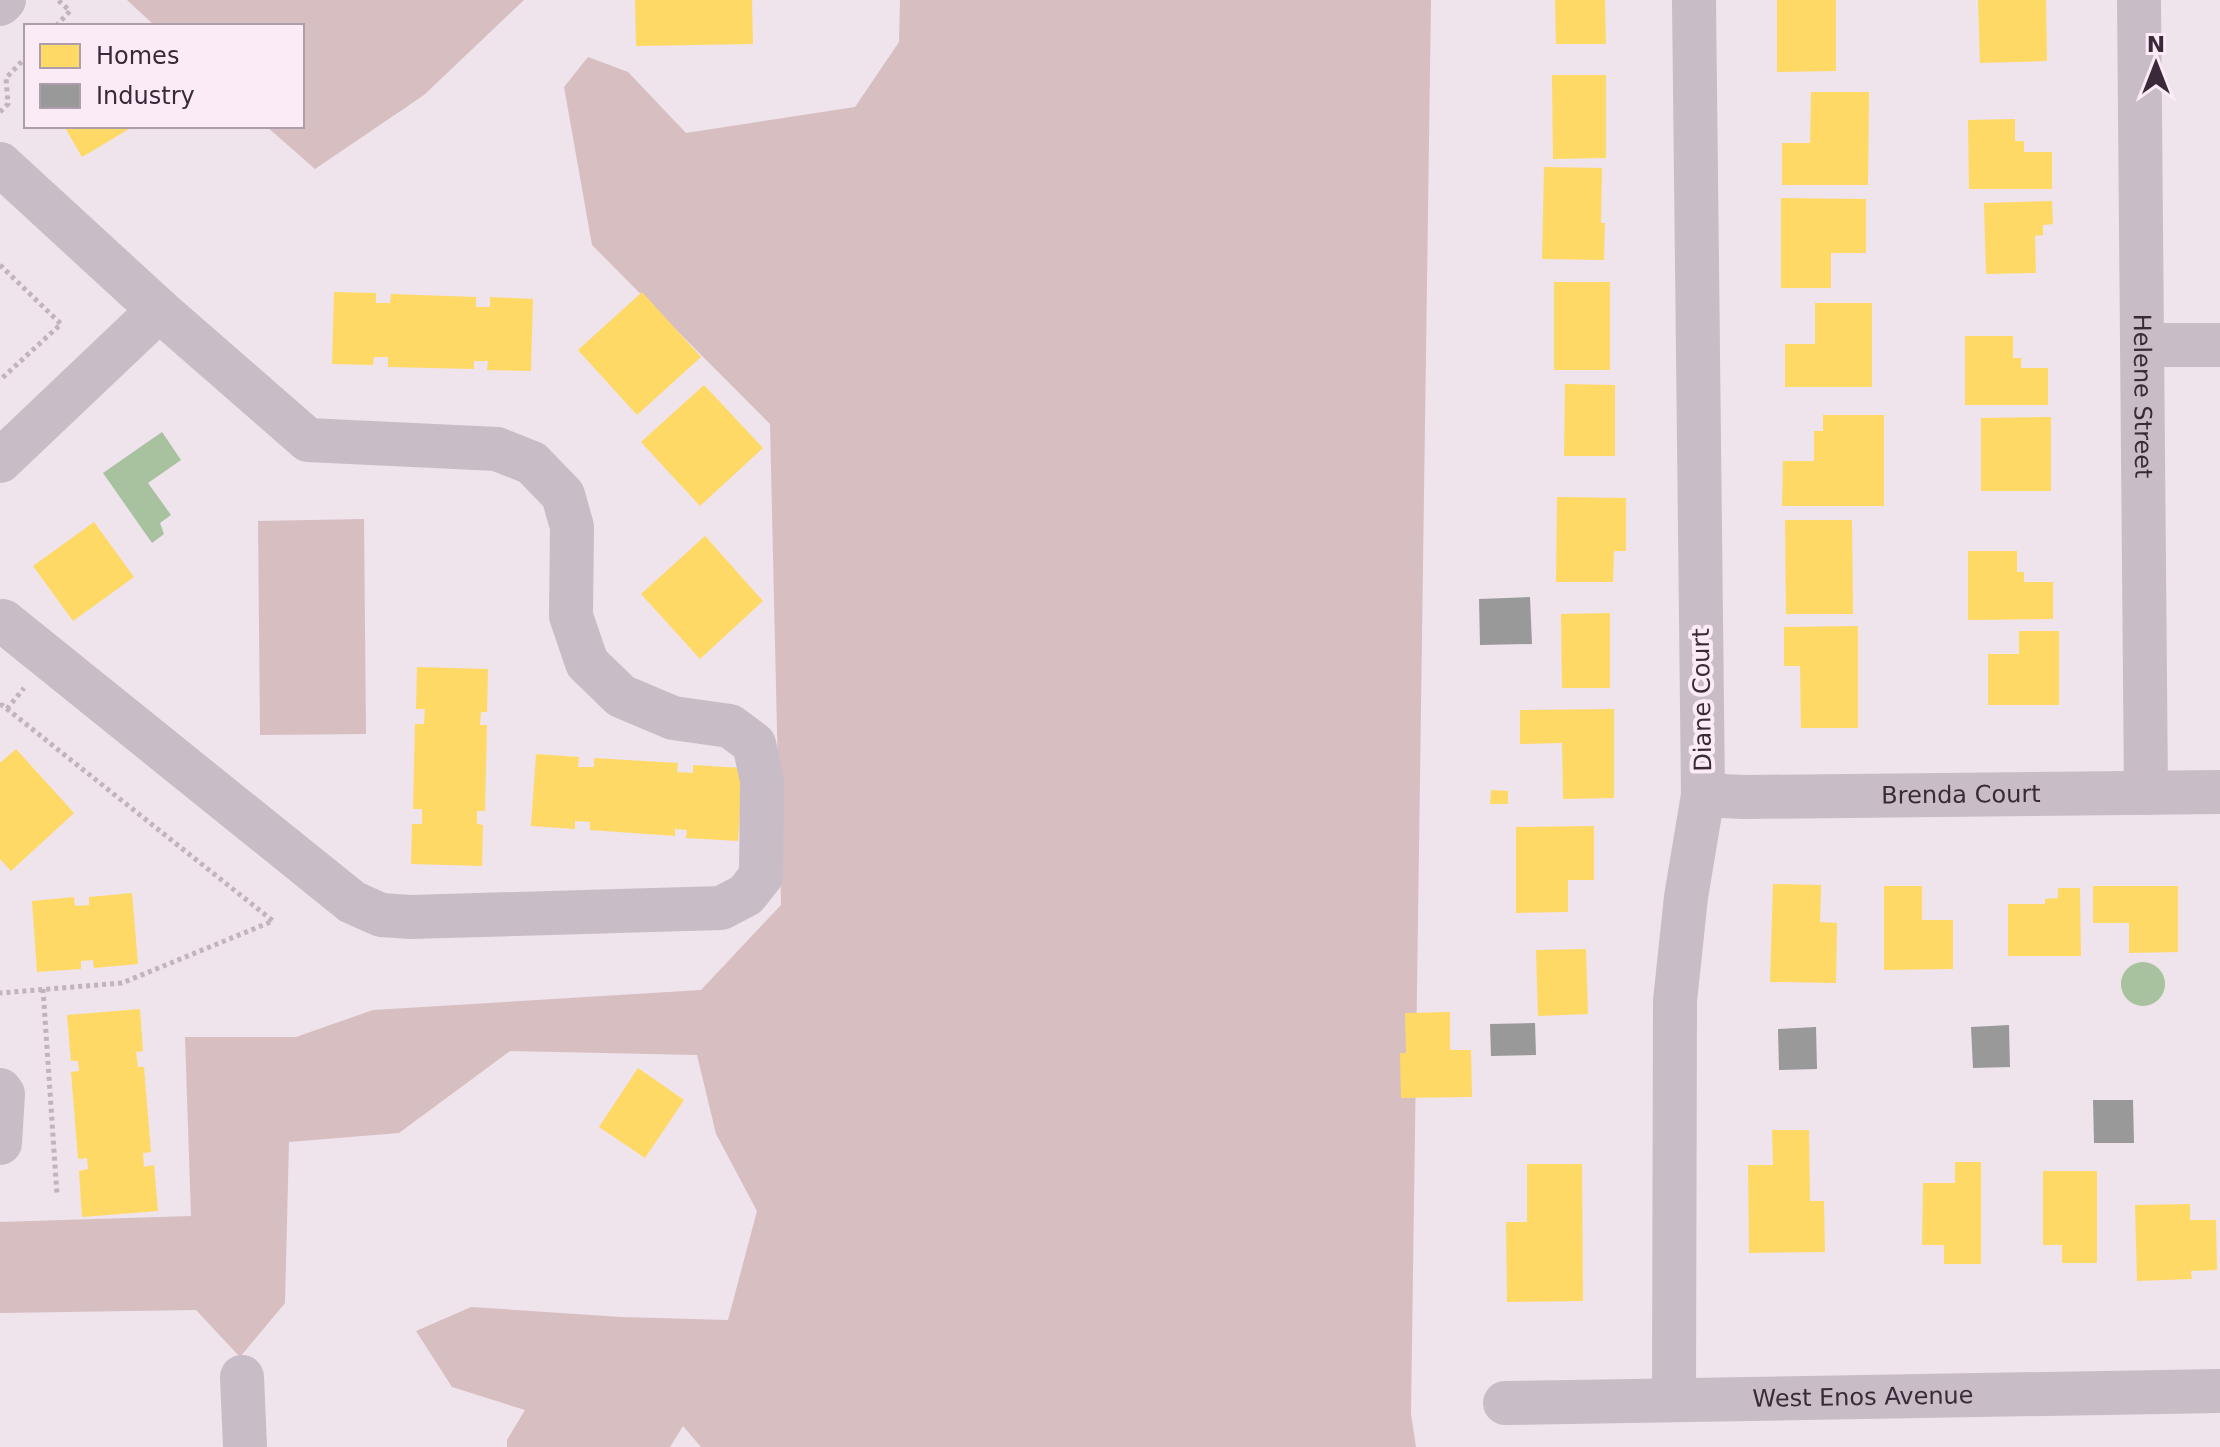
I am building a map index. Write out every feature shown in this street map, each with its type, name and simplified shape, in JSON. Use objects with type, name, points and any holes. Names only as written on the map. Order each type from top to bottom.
[{"type":"street","name":"Diane Court","points":[[1674,1399],[1675,1001],[1686,897],[1703,795],[1694,0]]},
{"type":"street","name":"Helene Street","points":[[2139,0],[2146,793]]},
{"type":"street","points":[[0,164],[159,310],[308,440],[497,449],[532,463],[563,495],[572,527],[571,616],[587,663],[621,696],[673,718],[730,726],[754,744],[762,780],[761,876],[746,895],[721,908],[411,917],[381,915],[352,902],[1,621]]},
{"type":"street","points":[[0,461],[159,310]]},
{"type":"street","points":[[2142,345],[2220,345]]},
{"type":"street","name":"Brenda Court","points":[[1703,795],[2220,792]]},
{"type":"street","points":[[0,1090],[3,1094],[0,1143]]},
{"type":"street","points":[[242,1377],[245,1447]]},
{"type":"street","name":"West Enos Avenue","points":[[1505,1403],[2220,1391]]},
{"type":"path","points":[[58,0],[70,11],[58,24]]},
{"type":"path","points":[[0,112],[8,104],[6,78],[24,59]]},
{"type":"path","points":[[0,265],[61,324],[0,380]]},
{"type":"path","points":[[0,993],[122,983],[273,921],[3,708],[30,680]]},
{"type":"path","points":[[43,989],[57,1195]]},
{"type":"shaded area","points":[[127,0],[524,0],[424,95],[315,169],[268,128],[304,128],[304,24],[153,24]]},
{"type":"shaded area","points":[[900,0],[1431,0],[1411,1414],[1416,1447],[701,1447],[683,1426],[670,1447],[507,1447],[507,1440],[525,1410],[452,1387],[416,1331],[471,1307],[621,1317],[728,1320],[757,1211],[716,1134],[697,1055],[510,1051],[399,1133],[289,1142],[285,1303],[240,1357],[196,1310],[0,1313],[0,1222],[191,1216],[185,1037],[296,1037],[373,1010],[701,990],[781,905],[770,424],[592,245],[564,87],[588,57],[628,72],[686,133],[855,107],[899,42]]},
{"type":"shaded area","points":[[162,432],[181,460],[148,483],[171,515],[160,523],[164,534],[152,543],[103,473]]},
{"type":"shaded area","points":[[364,519],[366,734],[260,735],[258,521]]},
{"type":"shaded area","points":[[2143,962],[2158,969],[2165,984],[2158,999],[2143,1006],[2128,999],[2121,984],[2128,969]]},
{"type":"building: Homes","points":[[635,0],[752,0],[753,44],[636,46]]},
{"type":"building: Homes","points":[[1555,0],[1605,0],[1606,44],[1556,44]]},
{"type":"building: Homes","points":[[1777,0],[1836,0],[1836,71],[1777,72]]},
{"type":"building: Homes","points":[[1978,0],[2046,0],[2047,61],[1980,63]]},
{"type":"building: Homes","points":[[1552,75],[1606,75],[1606,158],[1553,159]]},
{"type":"building: Homes","points":[[1811,92],[1869,92],[1868,185],[1782,185],[1782,143],[1810,143]]},
{"type":"building: Homes","points":[[2015,119],[2015,141],[2024,141],[2024,152],[2052,152],[2052,189],[1969,189],[1968,120]]},
{"type":"building: Homes","points":[[65,128],[131,128],[82,157]]},
{"type":"building: Homes","points":[[1544,167],[1602,168],[1604,260],[1542,259]]},
{"type":"building: Homes","points":[[1781,198],[1866,199],[1866,253],[1831,253],[1831,288],[1781,288]]},
{"type":"building: Homes","points":[[2052,201],[2053,224],[2043,225],[2043,235],[2035,236],[2036,273],[1986,274],[1984,203]]},
{"type":"building: Homes","points":[[1554,282],[1610,282],[1610,370],[1554,370]]},
{"type":"building: Homes","points":[[334,292],[376,293],[376,303],[390,303],[391,294],[476,297],[476,307],[490,307],[490,297],[533,299],[531,371],[487,370],[488,361],[474,361],[474,369],[388,367],[388,357],[374,357],[373,365],[332,364]]},
{"type":"building: Homes","points":[[642,292],[701,357],[637,415],[578,350]]},
{"type":"building: Homes","points":[[1815,303],[1872,303],[1872,387],[1785,387],[1785,344],[1815,344]]},
{"type":"building: Homes","points":[[1965,336],[2013,336],[2013,358],[2021,358],[2021,368],[2048,368],[2048,405],[1965,405]]},
{"type":"building: Homes","points":[[1565,384],[1615,385],[1615,456],[1564,456]]},
{"type":"building: Homes","points":[[704,385],[763,448],[700,506],[641,442]]},
{"type":"building: Homes","points":[[1823,415],[1884,415],[1884,506],[1782,506],[1783,461],[1814,461],[1814,431],[1823,431]]},
{"type":"building: Homes","points":[[2051,417],[2051,491],[1981,491],[1981,418]]},
{"type":"building: Homes","points":[[1557,497],[1626,498],[1626,551],[1614,551],[1613,582],[1556,582]]},
{"type":"building: Homes","points":[[1785,520],[1852,520],[1853,614],[1786,614]]},
{"type":"building: Homes","points":[[94,522],[134,577],[73,621],[33,566]]},
{"type":"building: Homes","points":[[705,536],[763,601],[700,659],[641,594]]},
{"type":"building: Homes","points":[[1968,551],[2017,551],[2017,572],[2024,572],[2024,582],[2053,582],[2053,619],[1968,620]]},
{"type":"building: Homes","points":[[1610,613],[1610,688],[1562,688],[1561,614]]},
{"type":"building: Homes","points":[[1858,626],[1858,728],[1801,728],[1800,666],[1784,666],[1784,627]]},
{"type":"building: Homes","points":[[2019,631],[2059,631],[2059,705],[1988,705],[1988,654],[2019,654]]},
{"type":"building: Homes","points":[[417,667],[488,669],[487,712],[481,712],[480,725],[487,725],[485,811],[477,811],[477,824],[483,825],[482,866],[411,864],[412,824],[422,824],[422,809],[413,809],[415,724],[424,724],[425,709],[416,709]]},
{"type":"building: Homes","points":[[1614,709],[1614,798],[1563,799],[1562,743],[1520,744],[1520,710]]},
{"type":"building: Homes","points":[[16,749],[74,813],[11,871],[0,859],[0,763]]},
{"type":"building: Homes","points":[[536,754],[579,757],[578,767],[594,767],[594,758],[678,763],[677,772],[693,773],[693,765],[743,768],[738,841],[686,838],[687,830],[675,829],[675,836],[590,830],[590,822],[575,821],[575,829],[531,826]]},
{"type":"building: Homes","points":[[1491,790],[1508,791],[1508,804],[1490,804]]},
{"type":"building: Homes","points":[[1594,826],[1594,880],[1568,880],[1568,912],[1516,913],[1516,827]]},
{"type":"building: Homes","points":[[1773,884],[1821,885],[1820,922],[1837,923],[1836,983],[1770,982]]},
{"type":"building: Homes","points":[[1884,886],[1922,886],[1922,920],[1953,920],[1953,969],[1884,970]]},
{"type":"building: Homes","points":[[2093,886],[2178,886],[2178,952],[2129,953],[2129,923],[2093,923]]},
{"type":"building: Homes","points":[[2058,888],[2080,888],[2081,956],[2008,956],[2008,904],[2045,904],[2045,899],[2058,898]]},
{"type":"building: Homes","points":[[132,893],[138,964],[94,968],[93,960],[81,961],[81,969],[37,972],[32,901],[74,897],[75,906],[89,905],[89,897]]},
{"type":"building: Homes","points":[[1586,949],[1588,1014],[1538,1016],[1536,950]]},
{"type":"building: Homes","points":[[140,1009],[143,1051],[136,1052],[138,1067],[144,1067],[151,1152],[143,1153],[144,1167],[154,1165],[158,1211],[82,1217],[79,1171],[88,1169],[87,1158],[78,1159],[71,1072],[79,1071],[78,1061],[71,1061],[67,1015]]},
{"type":"building: Homes","points":[[1450,1012],[1450,1050],[1471,1050],[1472,1097],[1401,1098],[1400,1053],[1406,1053],[1405,1013]]},
{"type":"building: Homes","points":[[638,1068],[684,1100],[645,1158],[599,1127]]},
{"type":"building: Homes","points":[[1772,1130],[1809,1130],[1810,1201],[1824,1201],[1825,1252],[1749,1253],[1748,1165],[1773,1165]]},
{"type":"building: Homes","points":[[1955,1162],[1981,1162],[1981,1264],[1944,1264],[1944,1245],[1922,1245],[1923,1183],[1955,1183]]},
{"type":"building: Homes","points":[[1527,1164],[1582,1164],[1583,1301],[1507,1302],[1506,1222],[1527,1222]]},
{"type":"building: Homes","points":[[2043,1171],[2097,1171],[2097,1263],[2062,1263],[2062,1245],[2043,1245]]},
{"type":"building: Homes","points":[[2190,1204],[2190,1220],[2216,1220],[2217,1270],[2191,1271],[2192,1279],[2137,1281],[2135,1205]]},
{"type":"building: Industry","points":[[1530,597],[1532,644],[1480,645],[1479,599]]},
{"type":"building: Industry","points":[[1535,1023],[1536,1055],[1491,1056],[1490,1024]]},
{"type":"building: Industry","points":[[2009,1025],[2010,1067],[1973,1068],[1971,1027]]},
{"type":"building: Industry","points":[[1816,1027],[1817,1069],[1779,1070],[1778,1029]]},
{"type":"building: Industry","points":[[2093,1100],[2133,1100],[2134,1143],[2094,1143]]}]
